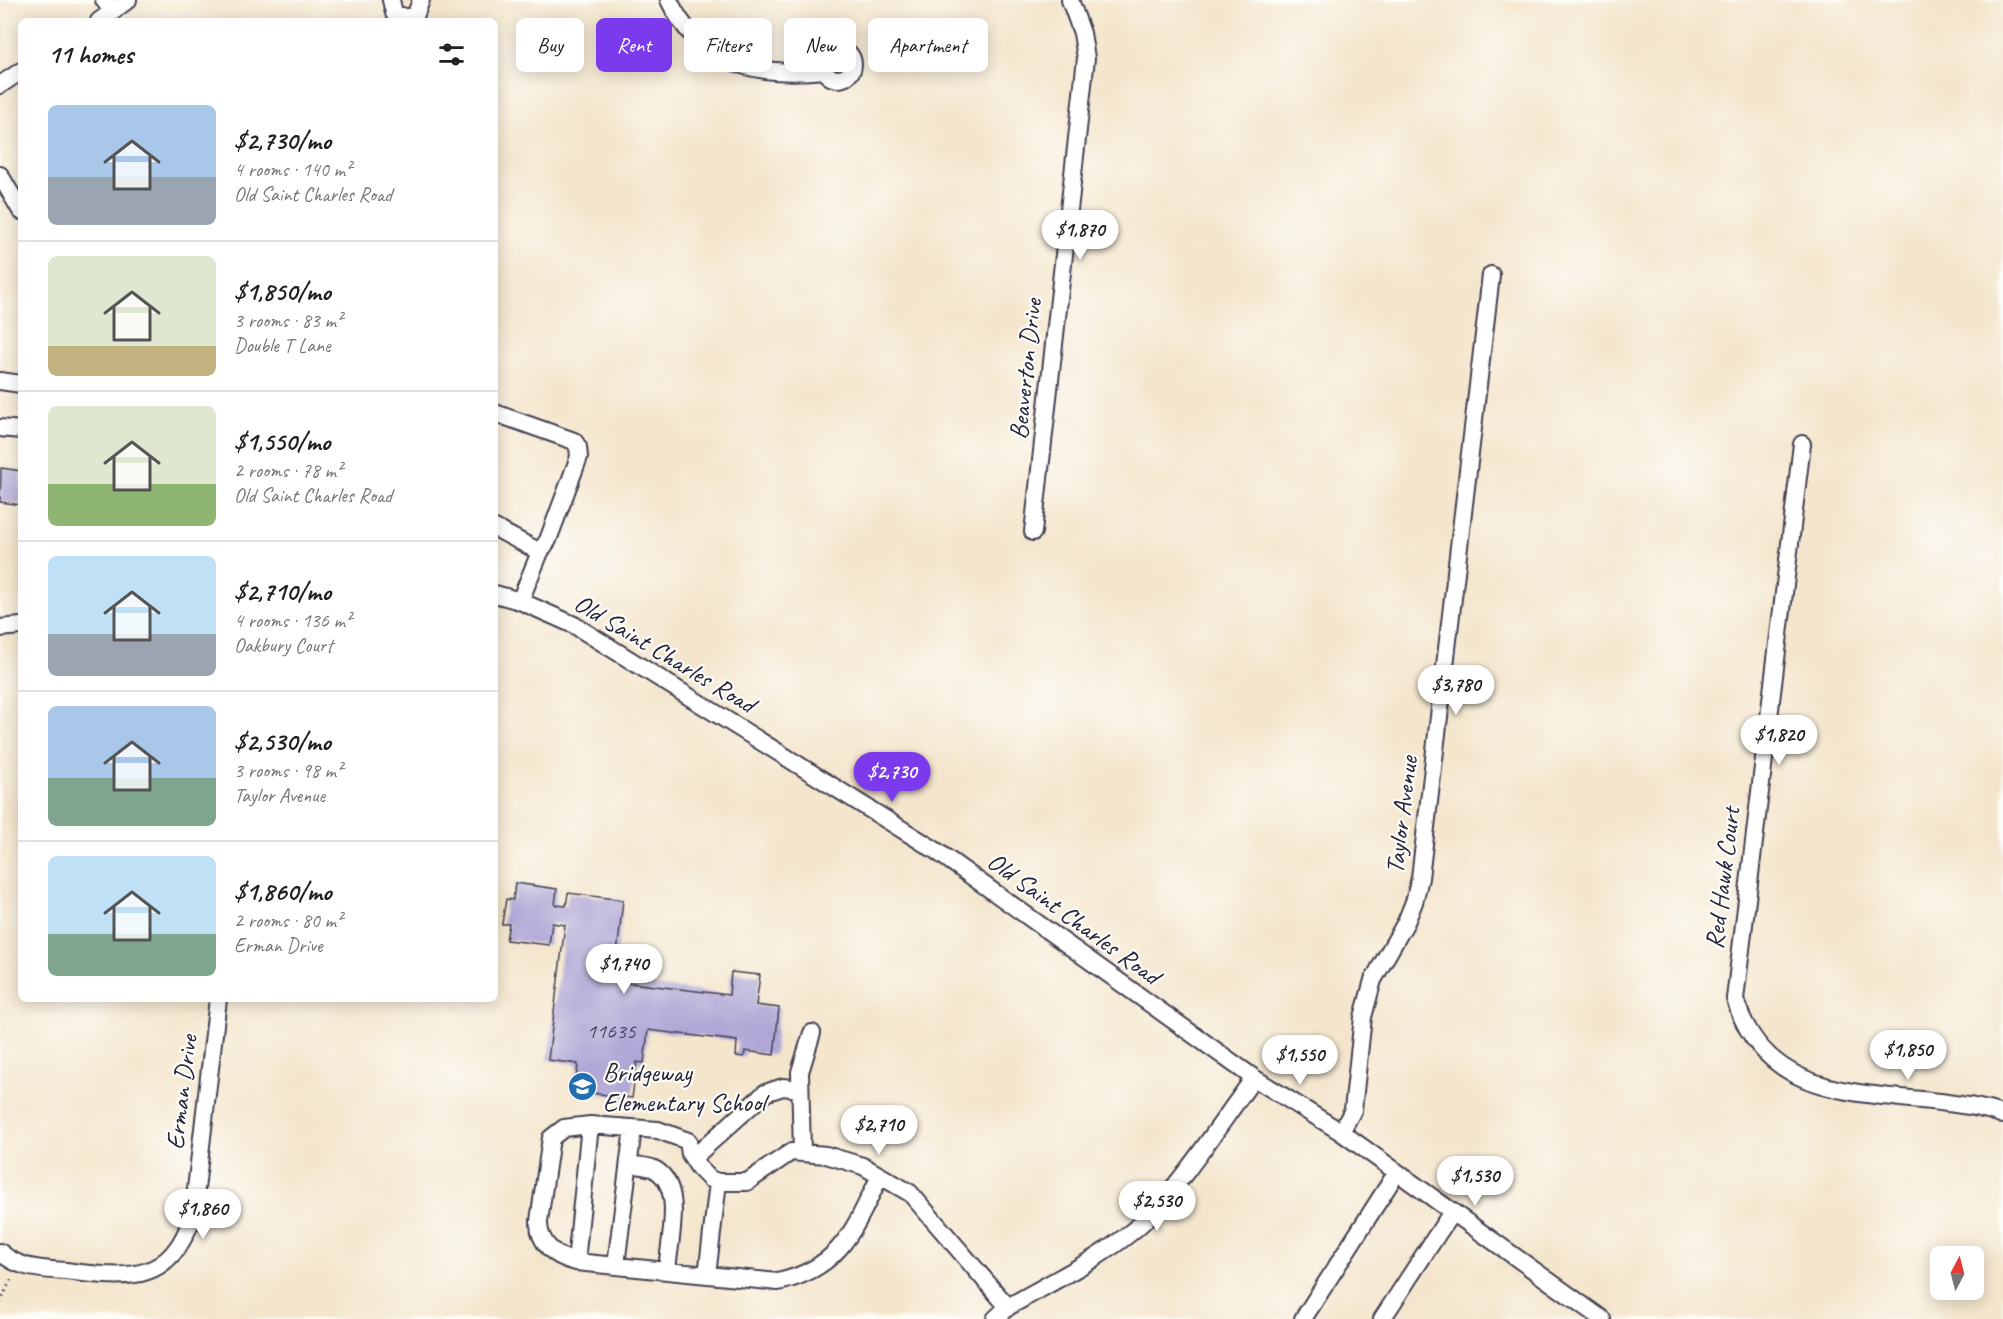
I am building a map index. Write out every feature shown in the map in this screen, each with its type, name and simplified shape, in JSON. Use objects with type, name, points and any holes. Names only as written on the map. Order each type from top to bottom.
[{"type":"street","points":[[106,11],[128,0]]},
{"type":"street","points":[[391,0],[394,13],[402,18],[416,14],[421,0]]},
{"type":"street","points":[[669,0],[681,22],[704,47],[734,63],[773,72],[784,72]]},
{"type":"street","name":"Beaverton Drive","points":[[1033,532],[1086,58],[1082,33],[1070,0]]},
{"type":"street","points":[[0,85],[18,73]]},
{"type":"street","points":[[0,175],[18,207]]},
{"type":"street","name":"Taylor Avenue","points":[[1341,1132],[1353,1110],[1363,1017],[1373,980],[1406,922],[1420,878],[1491,275]]},
{"type":"street","points":[[0,381],[18,384]]},
{"type":"street","points":[[498,414],[574,441],[578,447],[579,457],[549,540],[540,552],[520,601]]},
{"type":"street","points":[[0,428],[18,430]]},
{"type":"street","name":"Red Hawk Court","points":[[1802,444],[1735,999],[1748,1031],[1768,1058],[1800,1077],[1830,1088],[1961,1104],[2003,1115]]},
{"type":"street","points":[[498,530],[540,552]]},
{"type":"street","name":"Old Saint Charles Road","points":[[498,595],[520,601],[574,626],[935,850],[1254,1078],[1341,1132],[1602,1319]]},
{"type":"street","points":[[0,628],[18,626]]},
{"type":"street","name":"Erman Drive","points":[[0,1252],[12,1263],[118,1277],[154,1269],[185,1238],[193,1215],[218,1002]]},
{"type":"street","points":[[802,1153],[800,1072],[813,1033]]},
{"type":"street","points":[[995,1319],[1008,1307],[1108,1248],[1144,1220],[1184,1173],[1254,1078]]},
{"type":"street","points":[[693,1158],[765,1093],[783,1087],[800,1089]]},
{"type":"street","points":[[880,1176],[846,1242],[827,1262],[812,1272],[778,1282],[576,1262],[560,1256],[543,1241],[539,1233],[551,1138],[564,1128],[590,1125],[658,1130],[688,1141],[693,1158],[710,1179],[718,1182],[747,1182],[791,1152],[826,1155],[863,1166],[910,1192],[1008,1307]]},
{"type":"street","points":[[576,1262],[590,1125]]},
{"type":"street","points":[[616,1265],[633,1128]]},
{"type":"street","points":[[629,1164],[653,1169],[666,1179],[673,1192],[667,1270]]},
{"type":"street","points":[[1303,1319],[1397,1172]]},
{"type":"street","points":[[706,1275],[718,1182]]},
{"type":"street","points":[[1382,1319],[1452,1212]]},
{"type":"path","points":[[0,1303],[18,1264]]},
{"type":"building","points":[[1,468],[18,471],[18,505],[0,502]]},
{"type":"building","points":[[515,883],[557,889],[555,905],[566,906],[568,893],[623,900],[614,981],[729,995],[731,972],[760,975],[756,1005],[779,1008],[774,1055],[745,1051],[744,1057],[736,1056],[737,1041],[648,1030],[644,1063],[637,1062],[632,1098],[575,1091],[578,1064],[548,1060],[565,925],[552,923],[549,945],[506,940],[509,924],[502,924],[506,899],[513,900]]},
{"type":"place","name":"Bridgeway Elementary School","points":[[582,1087]]}]
